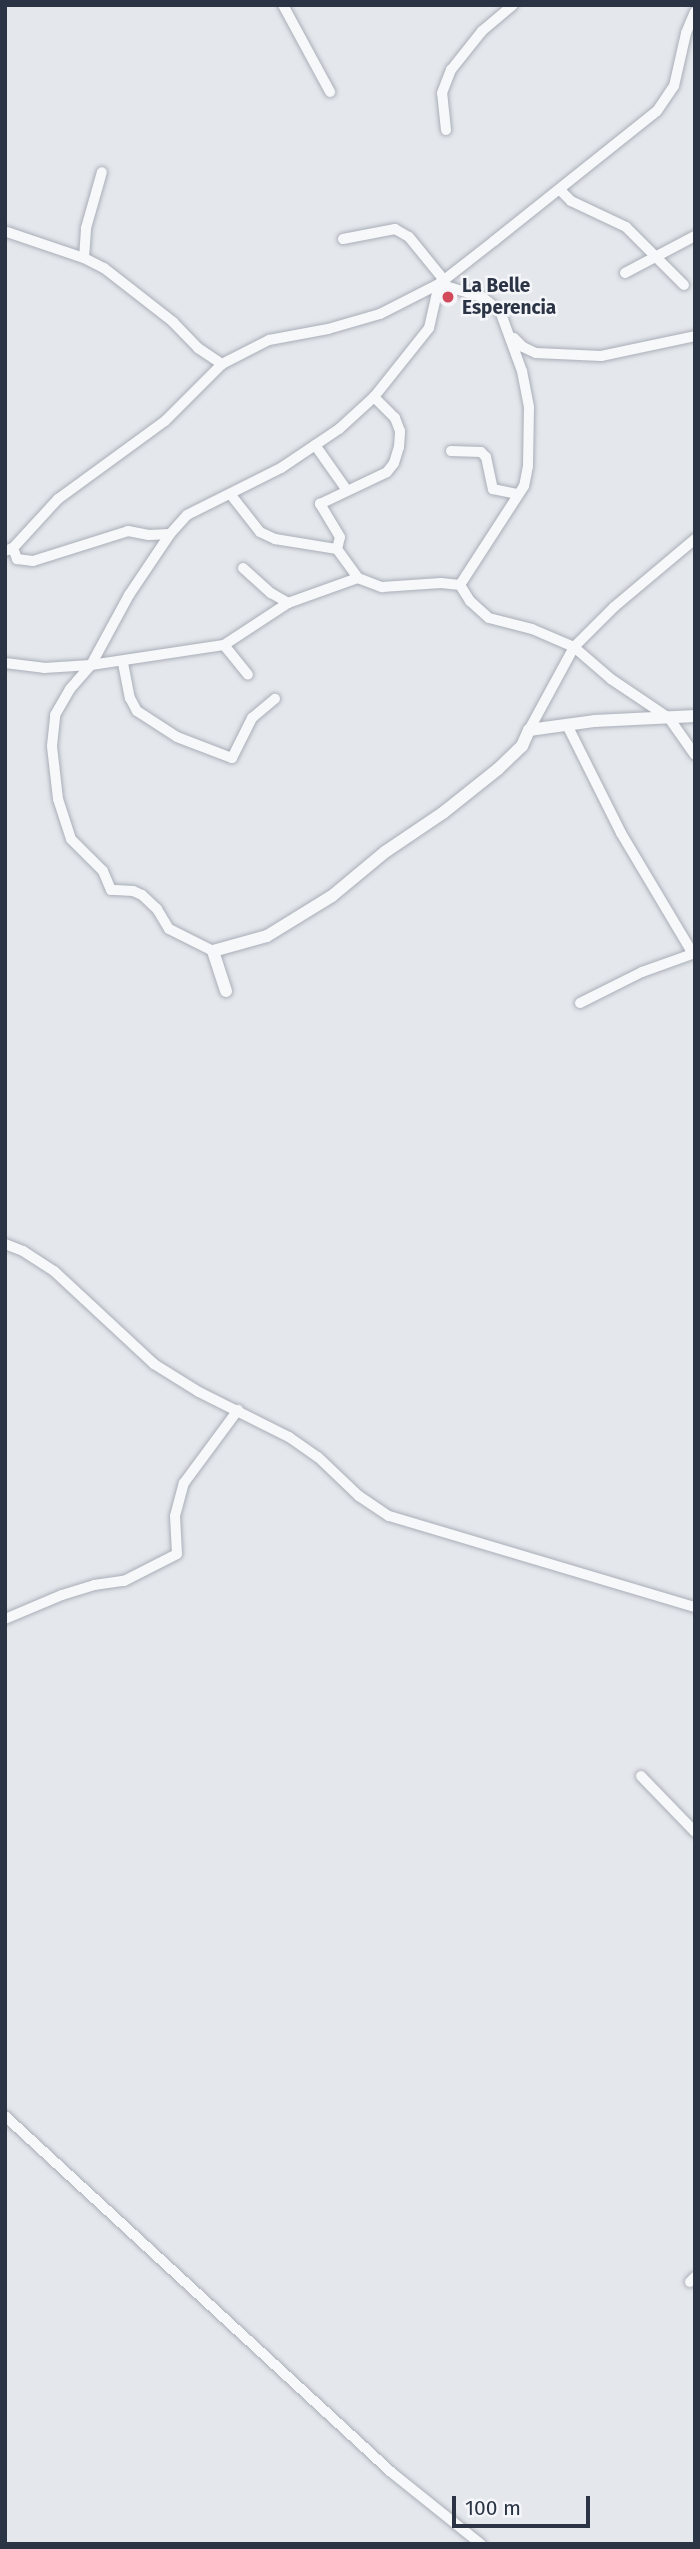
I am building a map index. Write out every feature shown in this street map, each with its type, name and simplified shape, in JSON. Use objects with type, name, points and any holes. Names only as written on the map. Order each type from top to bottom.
[{"type":"street","points":[[283,5],[330,92]]},
{"type":"street","points":[[446,130],[442,93],[451,70],[482,31],[513,5]]},
{"type":"street","points":[[170,534],[149,535],[128,531],[33,561],[17,559],[9,549],[58,499],[165,421],[222,363],[269,340],[328,329],[380,314],[442,282],[560,190],[657,111],[674,86],[686,33],[695,12]]},
{"type":"street","points":[[84,258],[86,228],[102,172]]},
{"type":"street","points":[[560,190],[571,201],[626,226],[684,285]]},
{"type":"street","points":[[343,239],[395,229],[409,237],[442,282],[482,297],[500,311],[512,336],[525,383],[530,435],[524,486],[460,585]]},
{"type":"street","points":[[7,232],[84,258],[104,268],[173,322],[198,348],[222,363]]},
{"type":"street","points":[[625,273],[695,236]]},
{"type":"street","points":[[442,282],[429,328],[374,397],[339,429],[231,495],[187,515],[170,534],[129,596],[91,665],[70,690],[55,715],[53,736],[58,799],[71,839],[103,871],[111,890],[133,891],[142,895],[158,909],[169,929],[213,951],[267,936],[332,896],[385,852],[444,812],[498,769],[522,746],[574,646],[614,607],[695,539]]},
{"type":"street","points":[[512,336],[523,347],[536,353],[601,356],[695,336]]},
{"type":"street","points":[[337,550],[340,537],[320,504],[346,489],[387,472],[394,464],[400,431],[396,418],[374,397]]},
{"type":"street","points":[[315,445],[346,489]]},
{"type":"street","points":[[450,451],[481,452],[486,457],[493,489],[517,494]]},
{"type":"street","points":[[231,495],[260,532],[275,539],[337,550],[358,578],[382,587],[441,583],[460,585]]},
{"type":"street","points":[[243,568],[271,593],[288,603]]},
{"type":"street","points":[[5,663],[44,668],[123,663],[224,645],[288,603],[358,578]]},
{"type":"street","points":[[460,585],[470,601],[489,618],[532,629],[574,646],[611,679],[669,718],[695,755]]},
{"type":"street","points":[[224,645],[248,675]]},
{"type":"street","points":[[123,663],[130,698],[137,711],[177,737],[232,758],[252,718],[275,699]]},
{"type":"street","points":[[529,730],[695,716]]},
{"type":"street","points":[[567,725],[621,833],[694,953],[642,972],[580,1003]]},
{"type":"street","points":[[213,951],[226,991]]},
{"type":"street","points":[[5,1244],[23,1251],[54,1271],[154,1364],[199,1392],[289,1437],[318,1457],[359,1496],[389,1516],[695,1607]]},
{"type":"street","points":[[5,1619],[62,1595],[94,1585],[124,1581],[177,1554],[175,1516],[184,1483],[238,1410]]},
{"type":"street","points":[[641,1776],[695,1832]]},
{"type":"street","points":[[5,2116],[391,2472],[481,2544]]},
{"type":"place","name":"La Belle Esperencia","points":[[448,297]]}]
